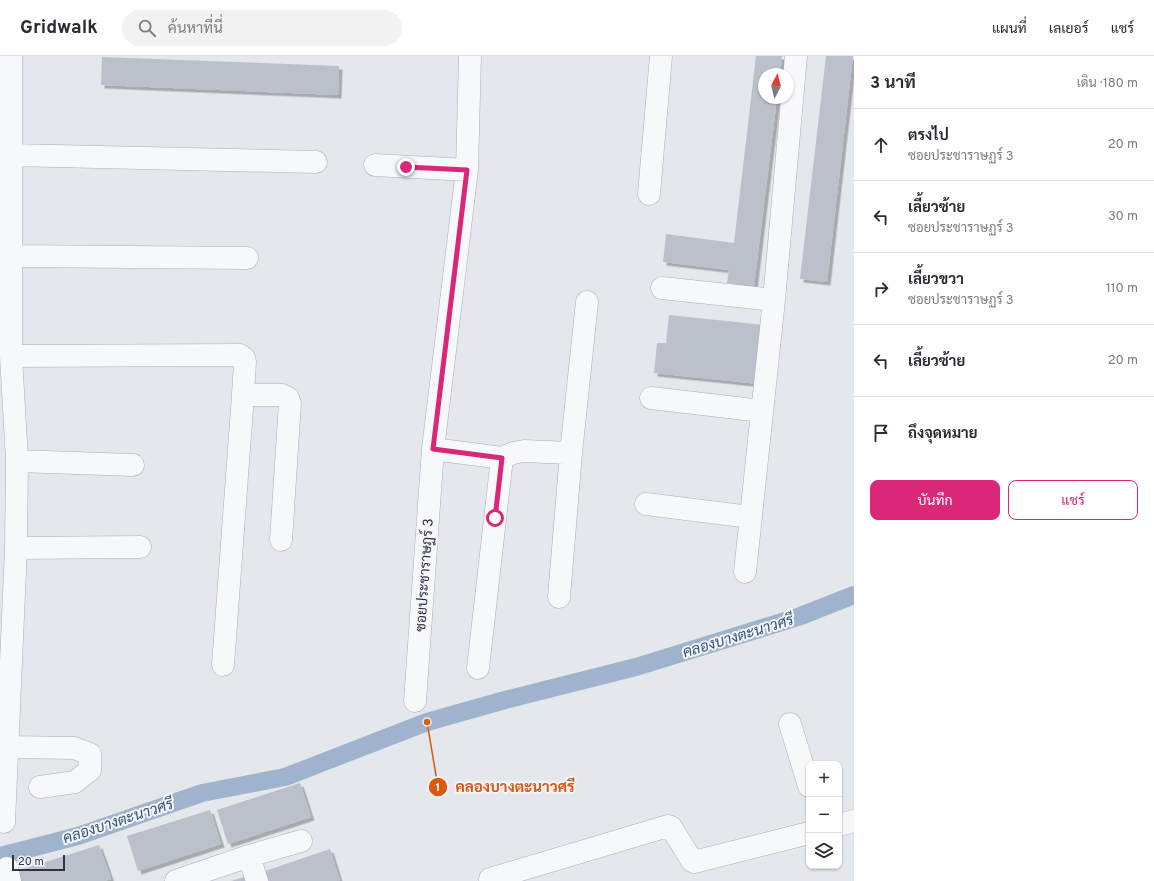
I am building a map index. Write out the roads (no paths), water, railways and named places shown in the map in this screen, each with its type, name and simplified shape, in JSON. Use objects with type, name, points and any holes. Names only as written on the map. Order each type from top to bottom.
[{"type":"street","points":[[4,822],[8,748],[7,590],[16,548],[17,461],[6,386],[11,356],[6,287],[12,256],[11,56]]},
{"type":"street","name":"ซอยประชาราษฏร์ 3","points":[[416,700],[433,449],[467,170],[470,56]]},
{"type":"street","points":[[649,194],[661,56]]},
{"type":"street","points":[[745,572],[774,300],[796,56]]},
{"type":"street","points":[[11,155],[316,162]]},
{"type":"street","points":[[375,165],[467,170]]},
{"type":"street","points":[[12,256],[247,258]]},
{"type":"street","points":[[662,288],[774,300]]},
{"type":"street","points":[[559,597],[571,453],[587,302]]},
{"type":"street","points":[[11,356],[240,355],[244,358],[243,395],[223,665]]},
{"type":"street","points":[[243,395],[282,395],[288,398],[290,402],[281,540]]},
{"type":"street","points":[[651,398],[762,411]]},
{"type":"street","points":[[433,449],[502,458],[513,453],[524,451],[571,453]]},
{"type":"street","points":[[478,668],[502,458]]},
{"type":"street","points":[[17,461],[133,465]]},
{"type":"street","points":[[646,504],[750,517]]},
{"type":"street","points":[[16,548],[140,547]]},
{"type":"street","points":[[790,724],[806,776]]},
{"type":"street","points":[[8,748],[74,748],[90,754],[90,770],[75,782],[40,788]]},
{"type":"street","points":[[842,824],[854,821]]},
{"type":"street","points":[[490,879],[668,826],[671,827],[694,862],[806,834]]},
{"type":"street","points":[[176,881],[249,856],[300,841]]},
{"type":"street","points":[[249,856],[257,881]]},
{"type":"waterway","name":"คลองบางตะนาวศรี","points":[[0,856],[78,836],[202,793],[285,777],[427,722],[505,700],[636,667],[798,617],[854,595]]},
{"type":"place","name":"คลองบางตะนาวศรี","points":[[427,722]]}]
